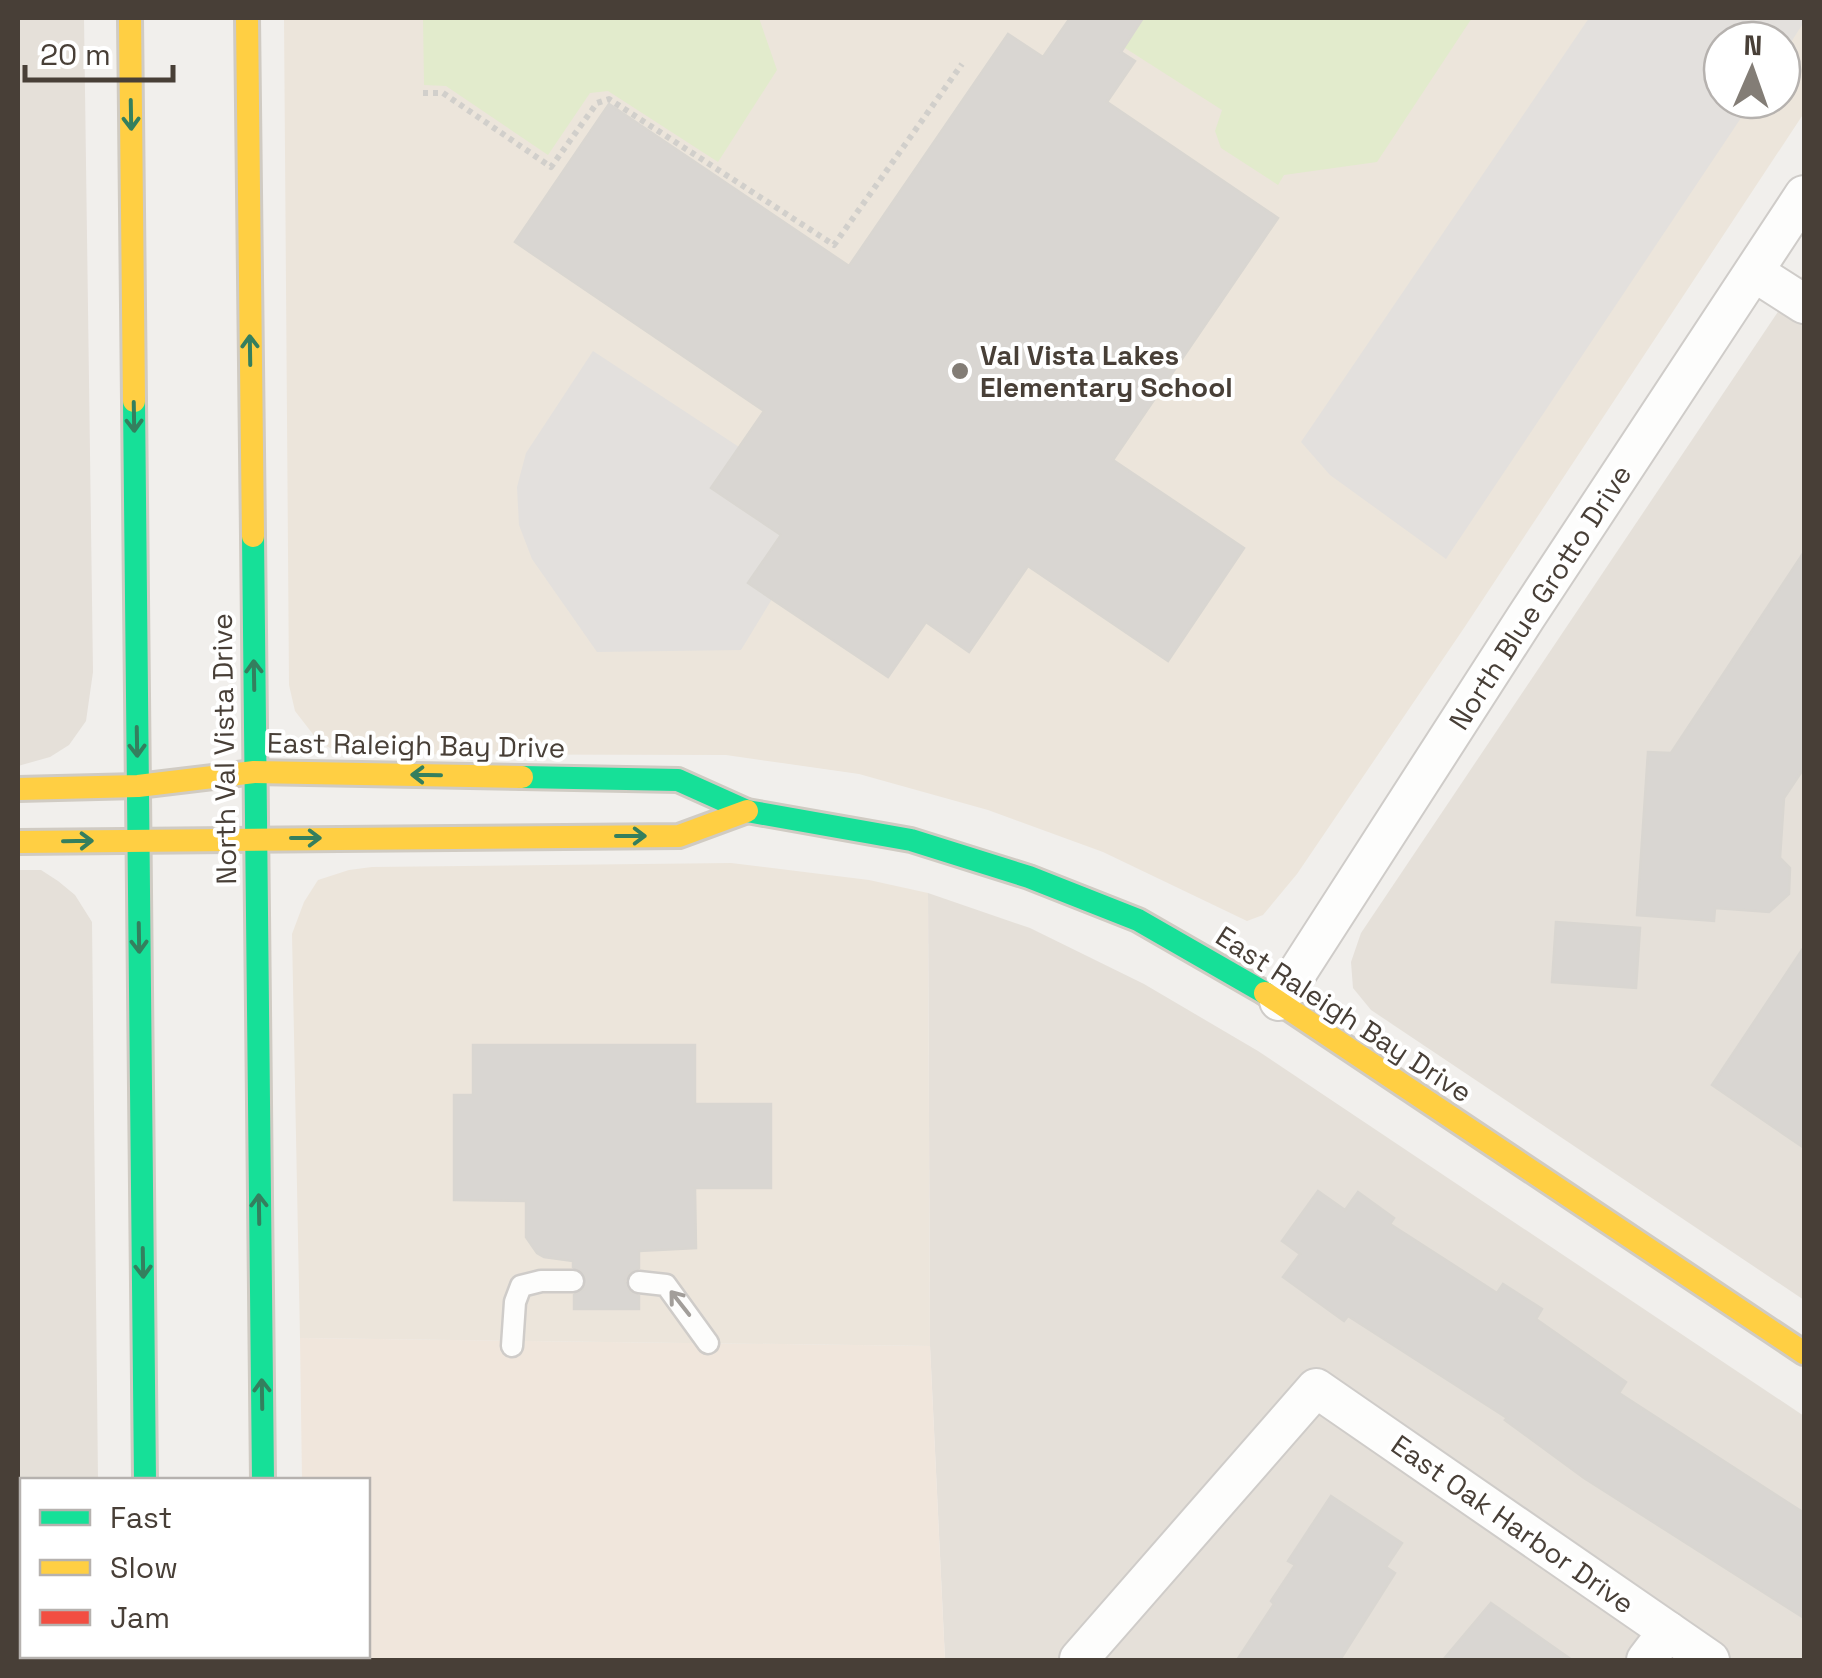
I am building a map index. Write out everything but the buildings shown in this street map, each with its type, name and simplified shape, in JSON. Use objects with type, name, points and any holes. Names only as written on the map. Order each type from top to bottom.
[{"type":"main road","points":[[130,18],[145,1478]]},
{"type":"main road","name":"North Val Vista Drive","points":[[247,18],[263,1478]]},
{"type":"main road","name":"East Raleigh Bay Drive","points":[[18,788],[138,786],[254,772],[678,780],[748,811],[911,840],[1029,877],[1138,920],[1280,1001],[1804,1354]]},
{"type":"main road","points":[[18,842],[680,836],[748,811]]},
{"type":"street","name":"North Blue Grotto Drive","points":[[1280,1001],[1526,616],[1804,195]]},
{"type":"street","points":[[1754,272],[1804,304]]},
{"type":"street","name":"East Oak Harbor Drive","points":[[1080,1659],[1316,1388],[1657,1646],[1710,1660]]},
{"type":"lane","points":[[512,1346],[514,1302],[521,1286],[541,1281],[573,1281]]},
{"type":"lane","points":[[639,1282],[666,1285],[708,1343]]},
{"type":"path","points":[[423,92],[443,93],[552,167],[596,103],[609,99],[834,244],[962,64]]},
{"type":"shaded area","points":[[18,18],[84,18],[93,672],[86,721],[69,745],[50,757],[18,766]]},
{"type":"shaded area","name":"Val Vista Lakes Elementary School","points":[[284,18],[1804,18],[1802,116],[1802,20],[1702,20],[1702,120],[1799,120],[1464,628],[1297,874],[1263,915],[1247,921],[1103,852],[988,810],[859,774],[726,755],[341,754],[319,742],[295,711],[289,685]]},
{"type":"shaded area","points":[[1589,18],[1804,18],[1802,25],[1802,20],[1702,20],[1702,120],[1740,120],[1446,559],[1330,475],[1301,442]]},
{"type":"shaded area","points":[[1804,273],[1804,1300],[1371,1010],[1353,988],[1351,962],[1361,933]]},
{"type":"shaded area","points":[[593,351],[739,447],[711,487],[781,535],[749,582],[772,599],[741,650],[597,652],[532,559],[519,525],[517,487],[526,453]]},
{"type":"shaded area","points":[[731,863],[869,880],[928,893],[930,1346],[300,1338],[292,934],[304,902],[318,880],[372,867]]},
{"type":"shaded area","points":[[18,870],[41,870],[75,895],[92,922],[98,1478],[20,1478],[20,1658],[100,1660],[18,1660]]},
{"type":"shaded area","points":[[928,893],[1030,928],[1144,984],[1258,1051],[1804,1416],[1804,1660],[945,1660],[930,1346]]},
{"type":"shaded area","points":[[300,1338],[930,1346],[945,1660],[303,1660],[370,1658],[370,1478],[302,1478]]},
{"type":"green space","points":[[423,18],[759,18],[777,70],[718,162],[608,91],[590,93],[548,155],[446,86],[424,85]]},
{"type":"green space","points":[[1078,18],[1472,18],[1377,162],[1284,175],[1278,185],[1221,148],[1215,131],[1222,110]]},
{"type":"traffic: fast","points":[[134,401],[145,1478]]},
{"type":"traffic: fast","points":[[253,536],[263,1478]]},
{"type":"traffic: fast","points":[[522,777],[678,780],[747,811],[911,840],[1029,877],[1138,920],[1265,993]]},
{"type":"traffic: slow","points":[[130,18],[134,401]]},
{"type":"traffic: slow","points":[[247,18],[253,536]]},
{"type":"traffic: slow","points":[[18,789],[138,786],[254,772],[522,777]]},
{"type":"traffic: slow","points":[[18,842],[679,836],[747,811]]},
{"type":"traffic: slow","points":[[1265,993],[1804,1353]]},
{"type":"place","name":"Val Vista Lakes Elementary School","points":[[960,371]]}]
